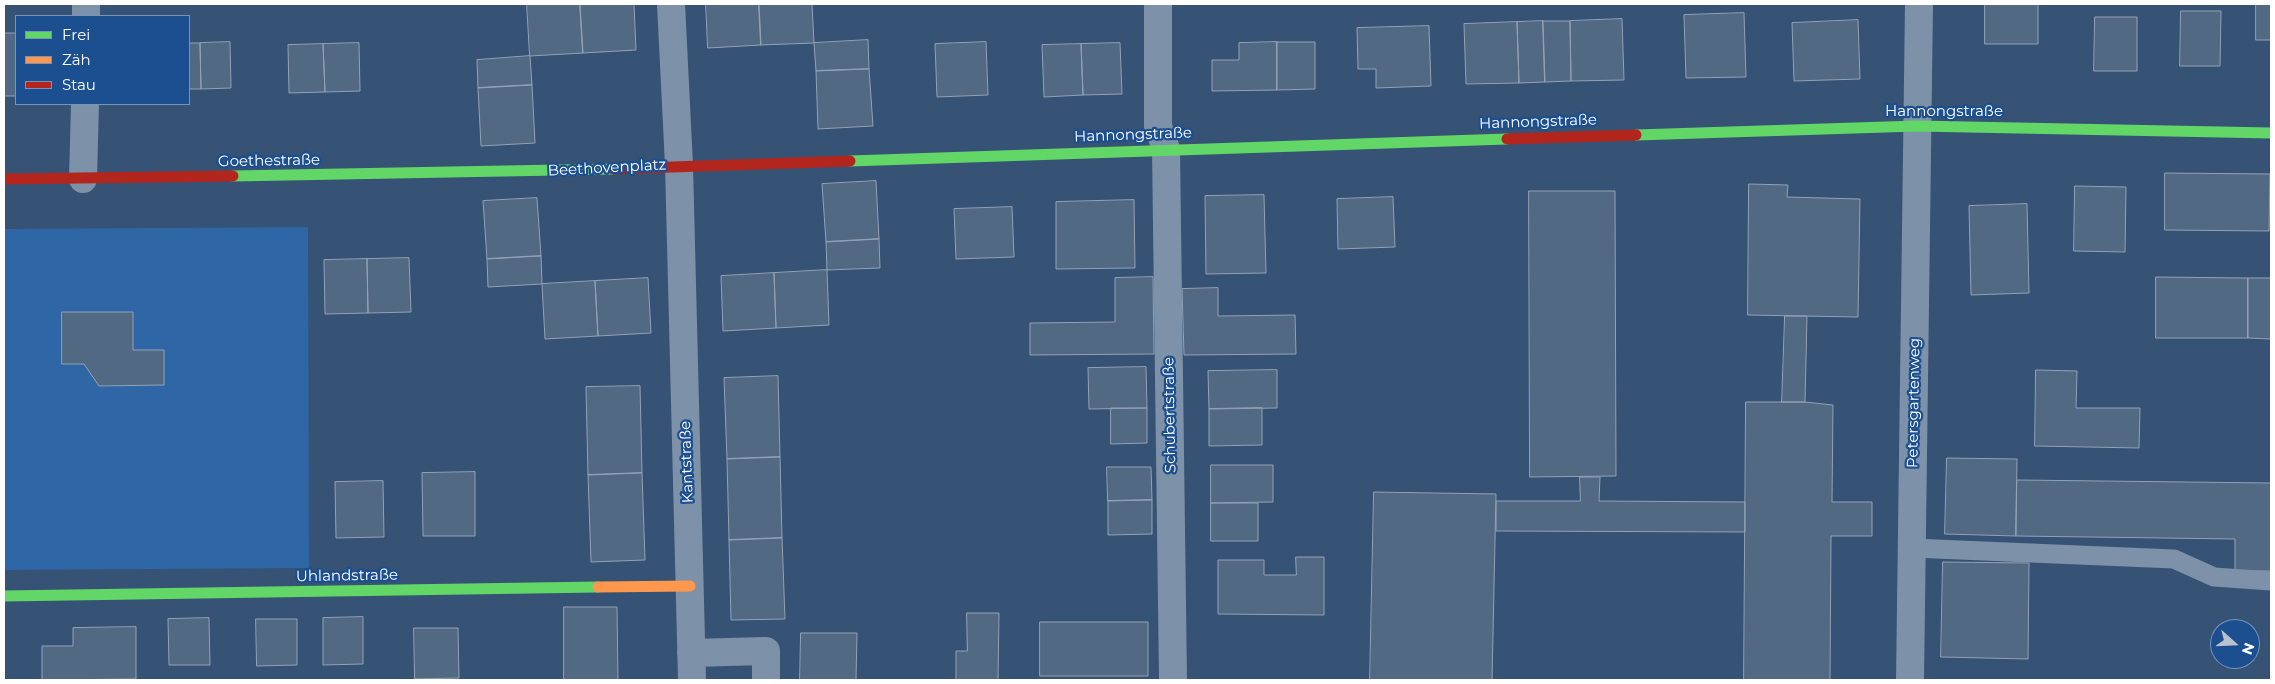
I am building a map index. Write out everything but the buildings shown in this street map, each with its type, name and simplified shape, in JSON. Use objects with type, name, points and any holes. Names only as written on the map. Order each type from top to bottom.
[{"type":"street","name":"Beethovenplatz","points":[[671,4],[679,165],[681,271]]},
{"type":"street","name":"Schubertstraße","points":[[1158,4],[1158,126],[1166,149],[1173,680]]},
{"type":"street","name":"Petersgartenweg","points":[[1910,680],[1919,4]]},
{"type":"street","points":[[83,179],[84,105]]},
{"type":"street","name":"Hannongstraße","points":[[807,163],[1166,149],[1917,126],[2271,133]]},
{"type":"street","name":"Beethovenplatz","points":[[534,172],[679,165],[807,163]]},
{"type":"street","name":"Goethestraße","points":[[4,179],[534,172]]},
{"type":"street","name":"Kantstraße","points":[[681,271],[692,680]]},
{"type":"street","name":"Uhlandstraße","points":[[4,596],[690,586]]},
{"type":"street","points":[[691,653],[766,651],[766,680]]},
{"type":"lane","points":[[1912,548],[2174,560],[2214,578],[2271,581]]},
{"type":"shaded area","points":[[308,227],[309,568],[4,570],[4,229]]},
{"type":"traffic: fast","points":[[1636,135],[1917,126],[2271,133]]},
{"type":"traffic: fast","points":[[850,161],[1507,139]]},
{"type":"traffic: fast","points":[[233,176],[613,169]]},
{"type":"traffic: fast","points":[[4,596],[598,587]]},
{"type":"traffic: slow","points":[[598,587],[690,586]]},
{"type":"traffic: jam","points":[[1507,139],[1636,135]]},
{"type":"traffic: jam","points":[[613,169],[850,161]]},
{"type":"traffic: jam","points":[[4,179],[233,176]]}]
